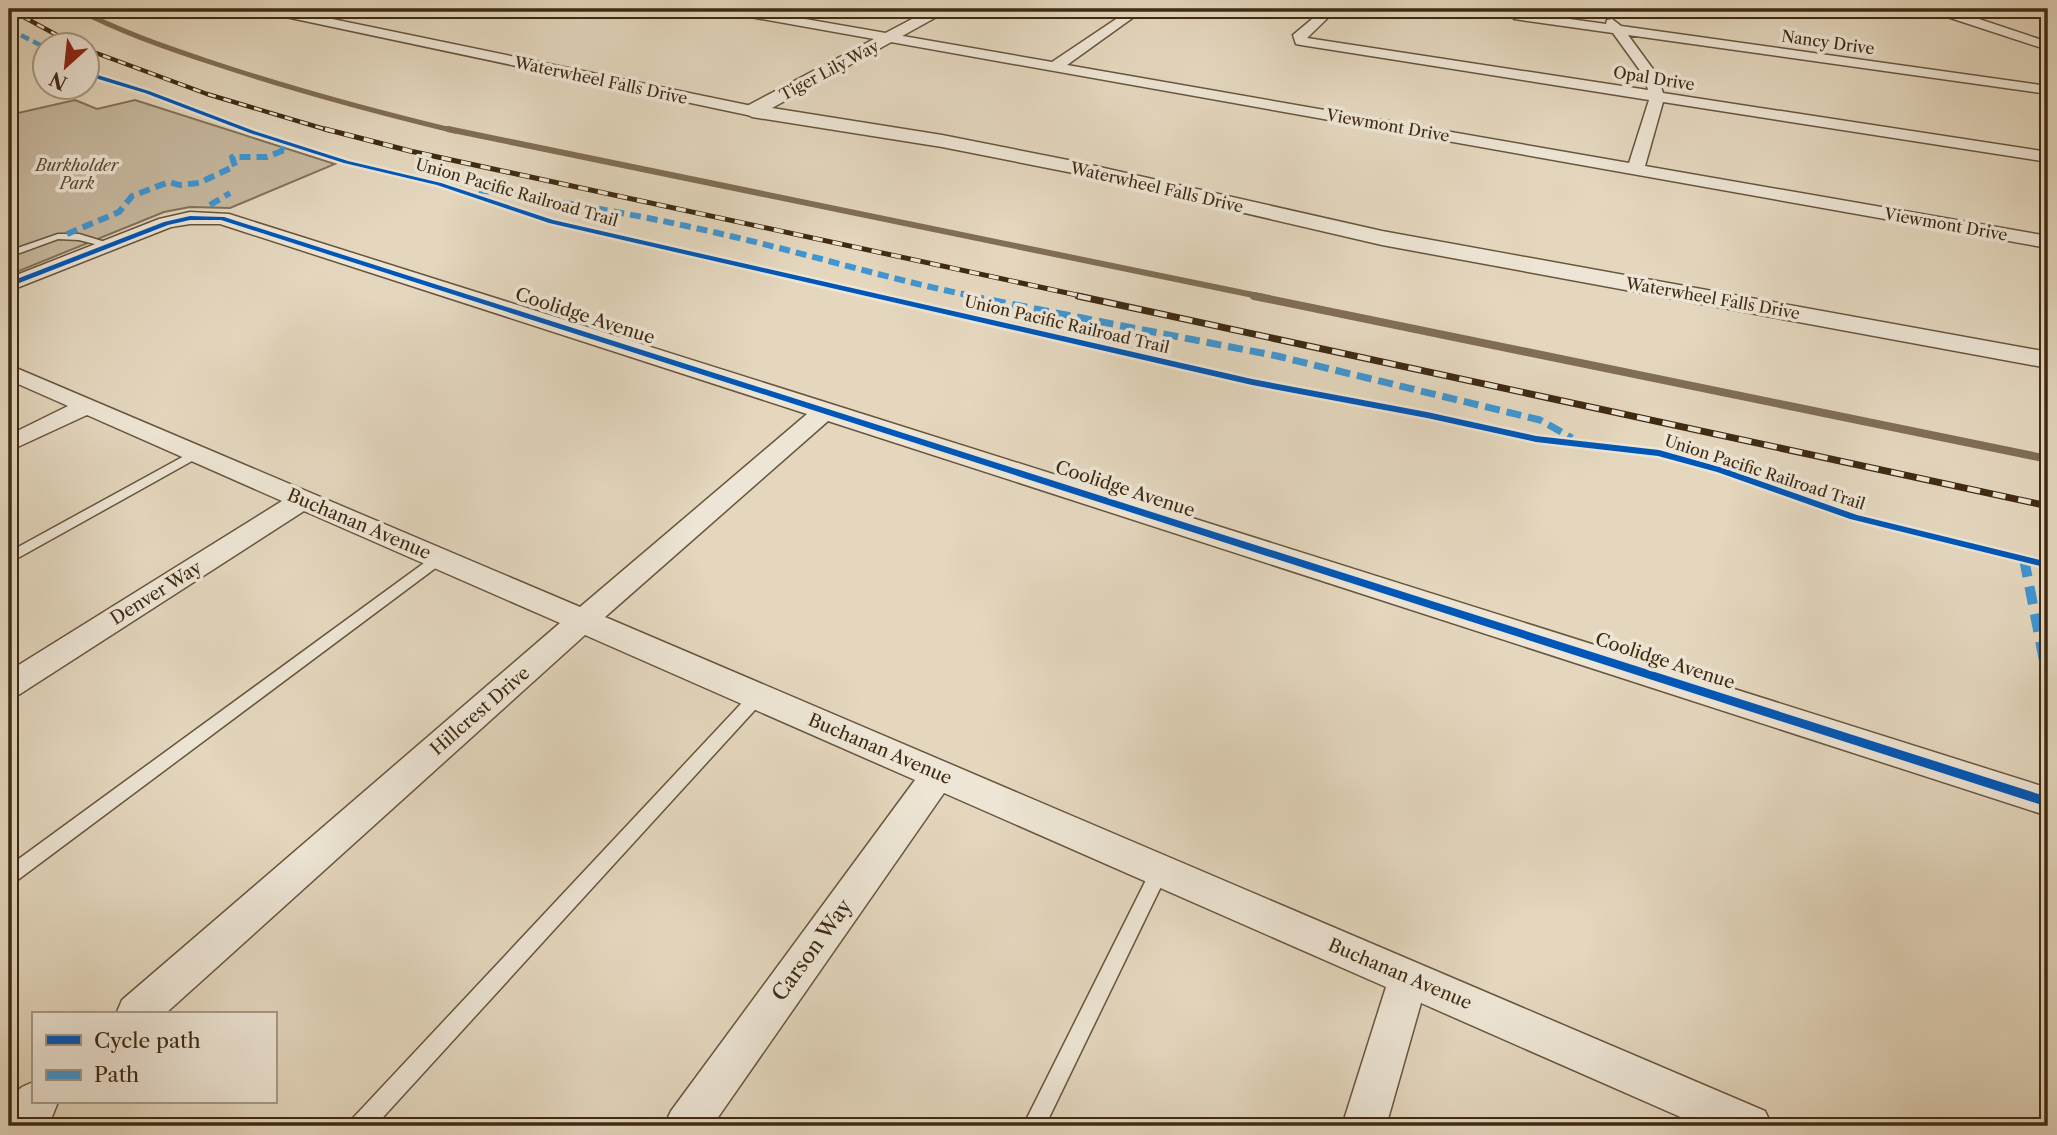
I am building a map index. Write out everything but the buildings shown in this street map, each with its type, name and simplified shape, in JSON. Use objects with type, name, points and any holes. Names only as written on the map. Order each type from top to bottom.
[{"type":"street","name":"Waterwheel Falls Drive","points":[[267,9],[752,111],[1001,152],[1381,238],[2048,360]]},
{"type":"street","name":"Tiger Lily Way","points":[[752,111],[943,9]]},
{"type":"street","points":[[1056,66],[1139,9]]},
{"type":"street","name":"Opal Drive","points":[[1331,9],[1309,31],[1300,35],[1301,41],[2048,157]]},
{"type":"street","points":[[1604,9],[1651,76],[1657,97],[1636,169]]},
{"type":"street","points":[[1828,9],[1884,9]]},
{"type":"street","points":[[1937,9],[2048,46]]},
{"type":"street","name":"Viewmont Drive","points":[[739,10],[2048,242]]},
{"type":"street","name":"Nancy Drive","points":[[1519,16],[2048,90]]},
{"type":"street","name":"Coolidge Avenue","points":[[9,285],[166,223],[190,218],[222,218],[2048,802]]},
{"type":"street","name":"Buchanan Avenue","points":[[9,372],[1751,1126]]},
{"type":"street","points":[[9,444],[87,405]]},
{"type":"street","name":"Hillcrest Drive","points":[[138,1012],[825,411]]},
{"type":"street","name":"Denver Way","points":[[9,686],[303,499]]},
{"type":"street","name":"Carson Way","points":[[686,1126],[938,775]]},
{"type":"street","points":[[1364,1126],[1408,978]]},
{"type":"street","points":[[9,1126],[35,1104]]},
{"type":"lane","points":[[9,254],[58,235],[76,235],[110,245]]},
{"type":"lane","points":[[9,558],[197,453]]},
{"type":"lane","points":[[9,876],[440,558]]},
{"type":"lane","points":[[361,1126],[758,696]]},
{"type":"lane","points":[[1034,1126],[1160,870]]},
{"type":"green space","name":"Burkholder Park","points":[[135,100],[335,164],[230,208],[190,207],[164,212],[9,275],[9,115],[66,102],[80,102],[97,109]]},
{"type":"waterway","points":[[77,9],[141,38],[238,71],[330,99],[455,131]]},
{"type":"waterway","points":[[448,129],[1263,297]]},
{"type":"waterway","points":[[1254,296],[2048,459]]},
{"type":"railway","points":[[9,9],[51,32]]},
{"type":"railway","points":[[102,55],[207,94],[331,131]]},
{"type":"railway","points":[[325,129],[410,151],[1086,297]]},
{"type":"railway","points":[[1078,296],[2048,506]]},
{"type":"marked path","points":[[9,29],[32,41]]},
{"type":"marked path","points":[[67,234],[119,212],[132,196],[169,182],[179,185],[199,183],[235,166],[232,157],[267,157],[287,149],[280,147]]},
{"type":"marked path","points":[[479,190],[611,209],[732,236],[904,283],[1277,356],[1540,420],[1572,438]]},
{"type":"marked path","points":[[210,205],[230,193]]},
{"type":"marked path","points":[[2024,559],[2048,681]]},
{"type":"cycle path","name":"Union Pacific Railroad Trail","points":[[102,78],[147,92],[252,132],[346,162],[439,184],[551,222],[1252,382],[1536,439],[1659,453],[1720,470],[1854,517],[2048,565]]},
{"type":"cycle path","points":[[9,285],[166,223],[190,218],[222,218],[2048,802]]}]
